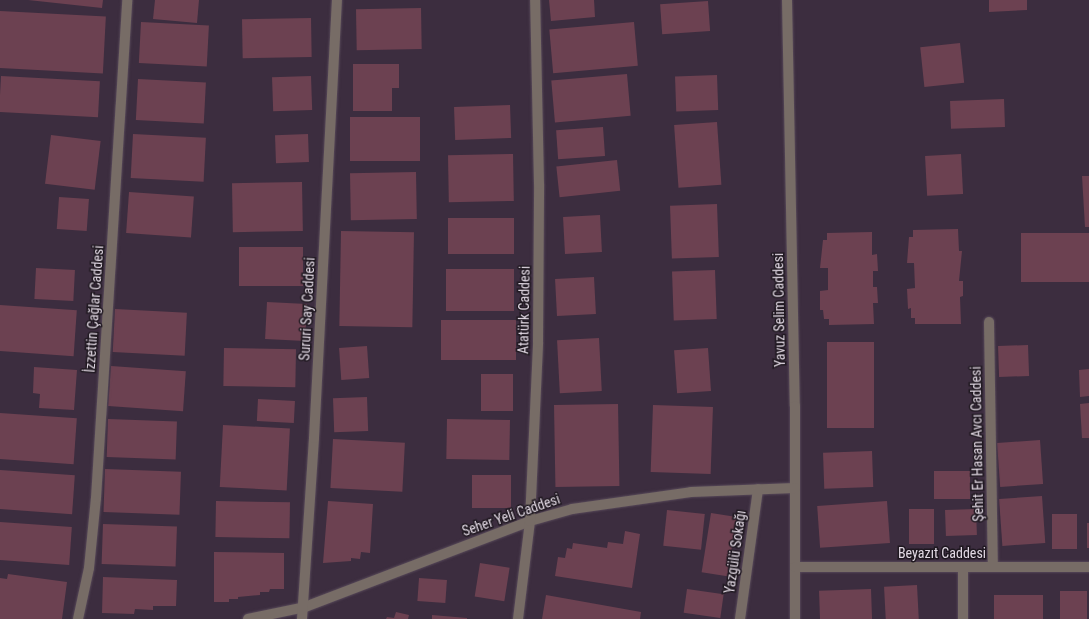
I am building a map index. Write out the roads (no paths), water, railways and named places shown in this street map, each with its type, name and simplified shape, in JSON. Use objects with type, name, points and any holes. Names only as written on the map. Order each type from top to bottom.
[{"type":"street","name":"İzzettin Çağlar Caddesi","points":[[78,619],[90,568],[96,498],[127,0]]},
{"type":"street","name":"Sururi Say Caddesi","points":[[302,619],[304,607],[337,0]]},
{"type":"street","name":"Atatürk Caddesi","points":[[518,619],[530,521],[538,334],[539,184],[535,0]]},
{"type":"street","name":"Yavuz Selim Caddesi","points":[[787,0],[795,488],[795,619]]},
{"type":"street","name":"Şehit Er Hasan Avcı Caddesi","points":[[989,322],[993,567]]},
{"type":"street","name":"Seher Yeli Caddesi","points":[[248,619],[304,607],[530,521],[605,502],[691,492],[795,488]]},
{"type":"street","name":"Yazgülü Sokağı","points":[[740,619],[758,489]]},
{"type":"street","name":"Beyazıt Caddesi","points":[[794,567],[1089,567]]},
{"type":"street","points":[[963,567],[963,619]]}]
